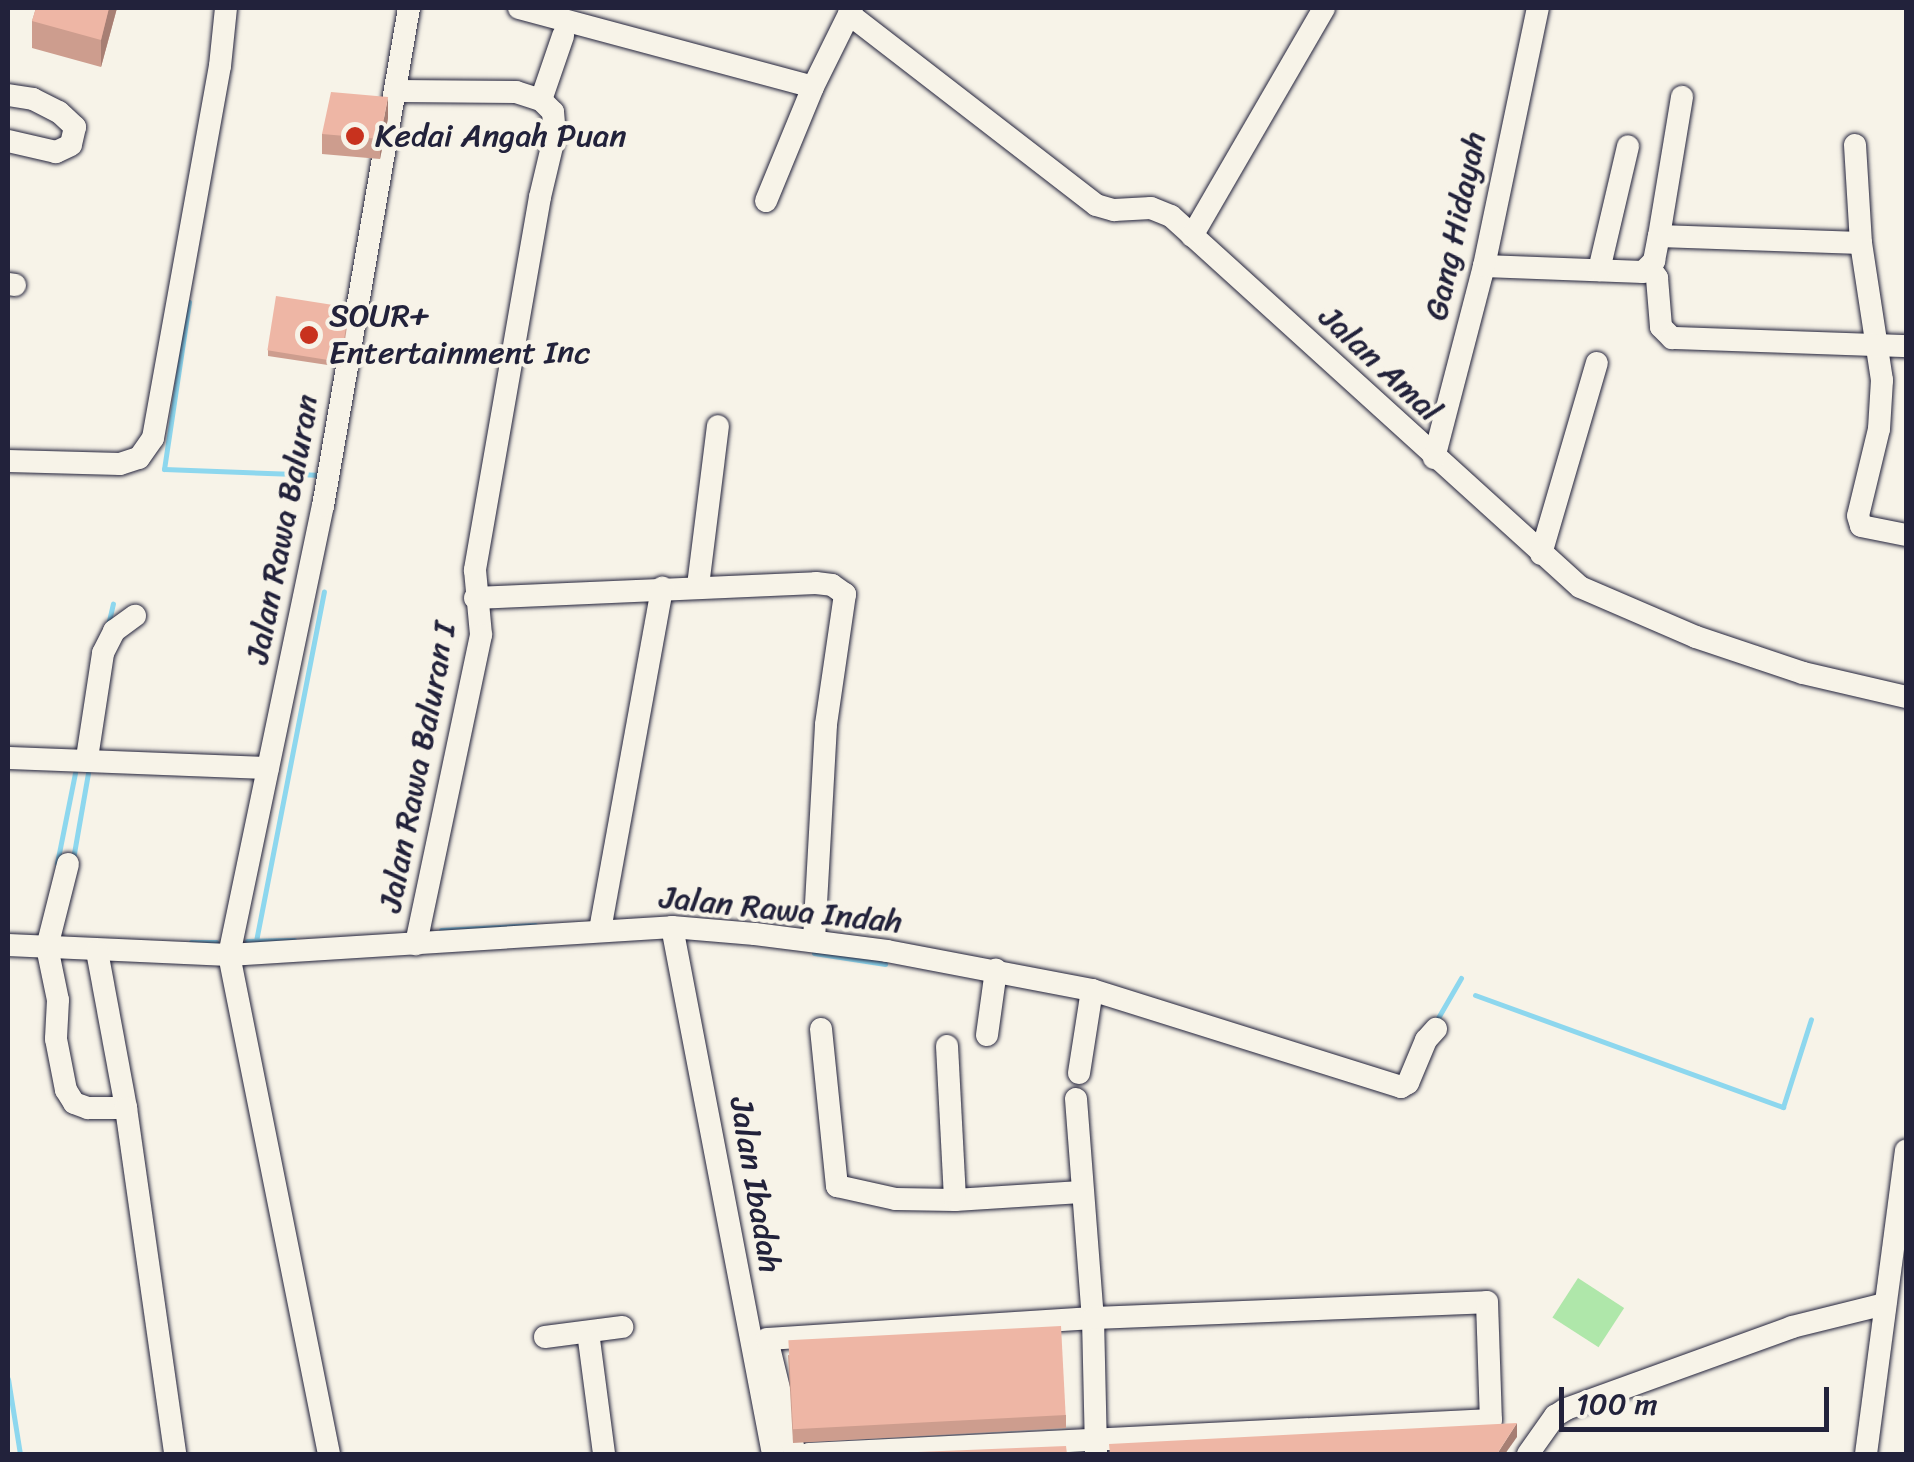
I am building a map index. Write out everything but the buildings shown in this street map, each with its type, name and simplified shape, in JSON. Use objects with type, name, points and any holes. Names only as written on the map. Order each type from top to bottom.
[{"type":"street","points":[[8,461],[120,464],[140,458],[153,438],[220,66],[226,8]]},
{"type":"street","name":"Jalan Rawa Baluran","points":[[229,955],[323,506],[398,91],[409,8]]},
{"type":"street","points":[[518,8],[812,87]]},
{"type":"street","points":[[1192,236],[1324,8]]},
{"type":"street","name":"Gang Hidayah","points":[[1434,458],[1484,266],[1538,8]]},
{"type":"street","points":[[766,202],[812,87],[850,11]]},
{"type":"street","name":"Jalan Amal","points":[[850,11],[1096,206],[1114,210],[1151,208],[1172,216],[1580,587],[1696,637],[1803,672],[1906,697]]},
{"type":"street","points":[[398,91],[516,92],[541,100],[563,36]]},
{"type":"street","points":[[8,95],[33,99],[59,112],[74,127],[71,144],[56,152],[8,141]]},
{"type":"street","points":[[1650,269],[1682,97]]},
{"type":"street","name":"Jalan Rawa Baluran I","points":[[416,944],[481,635],[482,616],[474,598],[476,570],[537,214],[555,134],[553,112],[541,100]]},
{"type":"street","points":[[1856,145],[1860,242],[1882,380],[1879,429],[1858,516],[1861,526],[1906,535]]},
{"type":"street","points":[[1599,270],[1628,146]]},
{"type":"street","points":[[1659,236],[1860,242]]},
{"type":"street","points":[[1484,266],[1650,269]]},
{"type":"street","points":[[1650,269],[1657,278],[1661,326],[1672,338],[1906,346]]},
{"type":"street","points":[[1541,554],[1597,363]]},
{"type":"street","points":[[698,586],[718,426]]},
{"type":"street","points":[[474,598],[816,583],[832,585],[846,594],[826,725],[814,941]]},
{"type":"street","points":[[600,930],[662,588]]},
{"type":"street","points":[[87,758],[103,653],[114,631],[135,616]]},
{"type":"street","points":[[8,758],[87,758],[268,768]]},
{"type":"street","points":[[68,864],[47,946],[58,1000],[56,1039],[66,1090],[74,1103],[88,1108],[126,1108]]},
{"type":"street","name":"Jalan Rawa Indah","points":[[8,945],[229,955],[672,928],[814,941],[996,970],[1092,990],[1402,1086],[1408,1083],[1426,1040],[1436,1029]]},
{"type":"street","name":"Jalan Ibadah","points":[[672,928],[774,1454]]},
{"type":"street","points":[[97,951],[126,1108],[176,1454]]},
{"type":"street","points":[[229,955],[329,1454]]},
{"type":"street","points":[[987,1035],[996,970]]},
{"type":"street","points":[[1079,1072],[1092,990]]},
{"type":"street","points":[[821,1029],[837,1186],[896,1199],[955,1200],[1081,1192]]},
{"type":"street","points":[[946,1046],[955,1200]]},
{"type":"street","points":[[1076,1098],[1093,1318],[1096,1448]]},
{"type":"street","points":[[1866,1454],[1885,1304],[1898,1241],[1906,1151]]},
{"type":"street","points":[[796,1454],[767,1339],[1093,1318],[1487,1302],[1491,1420],[1096,1448],[809,1454]]},
{"type":"street","points":[[1528,1454],[1556,1416],[1566,1409],[1792,1327],[1885,1304]]},
{"type":"street","points":[[546,1337],[622,1327]]},
{"type":"street","points":[[588,1332],[604,1454]]},
{"type":"green space","points":[[1578,1278],[1624,1308],[1599,1347],[1552,1317]]},
{"type":"waterway","points":[[189,302],[164,469],[323,475]]},
{"type":"waterway","points":[[256,941],[324,592]]},
{"type":"waterway","points":[[108,625],[113,604]]},
{"type":"waterway","points":[[57,863],[75,773]]},
{"type":"waterway","points":[[73,859],[88,773]]},
{"type":"waterway","points":[[441,930],[535,925]]},
{"type":"waterway","points":[[247,941],[294,940]]},
{"type":"waterway","points":[[191,942],[216,942]]},
{"type":"waterway","points":[[814,953],[885,964]]},
{"type":"waterway","points":[[1435,1023],[1461,978]]},
{"type":"waterway","points":[[1475,995],[1783,1107],[1811,1019]]},
{"type":"waterway","points":[[8,1379],[20,1454]]},
{"type":"place","name":"Kedai Angah Puan","points":[[355,136]]},
{"type":"place","name":"SOUR+ Entertainment Inc","points":[[309,335]]}]
